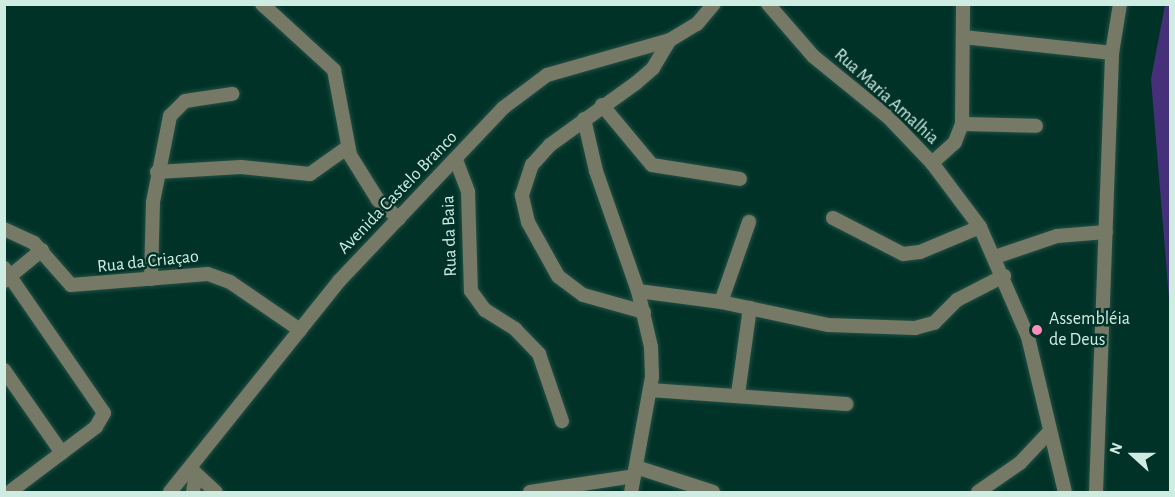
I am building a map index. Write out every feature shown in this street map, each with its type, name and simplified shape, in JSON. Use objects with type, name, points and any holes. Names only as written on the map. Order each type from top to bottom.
[{"type":"street","points":[[262,4],[334,70],[348,147],[362,179],[399,219]]},
{"type":"street","name":"Avenida Castelo Branco","points":[[170,492],[193,472],[300,330],[399,219],[503,108],[547,75],[670,40],[697,24],[714,4]]},
{"type":"street","points":[[932,163],[955,142],[962,124],[963,4]]},
{"type":"street","points":[[1096,492],[1112,53],[1120,4]]},
{"type":"street","name":"Rua Maria Amalhia","points":[[774,7],[813,56],[889,118],[932,163],[980,227],[1004,276],[1028,337],[1065,492]]},
{"type":"street","points":[[963,37],[1112,53]]},
{"type":"street","points":[[644,312],[609,305],[569,285],[548,261],[528,222],[524,180],[550,145],[653,68],[670,40]]},
{"type":"street","points":[[150,279],[158,172],[170,116],[185,101],[232,94]]},
{"type":"street","points":[[602,105],[652,165],[740,179]]},
{"type":"street","points":[[584,119],[596,171],[644,312],[652,362],[650,390],[635,483]]},
{"type":"street","points":[[962,124],[1036,126]]},
{"type":"street","points":[[158,172],[241,167],[310,174],[348,147]]},
{"type":"street","name":"Rua da Baia","points":[[456,160],[468,192],[471,291],[485,310],[515,329],[539,354],[562,421]]},
{"type":"street","points":[[833,218],[903,254],[920,252],[980,227]]},
{"type":"street","points":[[721,302],[749,222]]},
{"type":"street","name":"Rua da Criaçao","points":[[4,229],[42,250],[71,285],[150,279],[191,272],[217,276],[300,330]]},
{"type":"street","points":[[995,257],[1056,236],[1106,232]]},
{"type":"street","points":[[10,487],[62,453],[101,423],[103,408],[6,275],[42,250]]},
{"type":"street","points":[[638,291],[721,302],[828,325],[915,328],[934,323],[957,300],[1004,276]]},
{"type":"street","points":[[738,394],[750,308]]},
{"type":"street","points":[[4,370],[62,453]]},
{"type":"street","points":[[650,390],[738,394],[847,404]]},
{"type":"street","points":[[978,492],[1020,463],[1050,431]]},
{"type":"street","points":[[193,472],[193,492]]},
{"type":"street","points":[[193,472],[216,492]]},
{"type":"street","points":[[530,492],[635,483],[713,492]]},
{"type":"shaded area","points":[[1165,5],[1170,5],[1170,311],[1151,79]]},
{"type":"place","name":"Assembléia de Deus","points":[[1037,330]]}]
